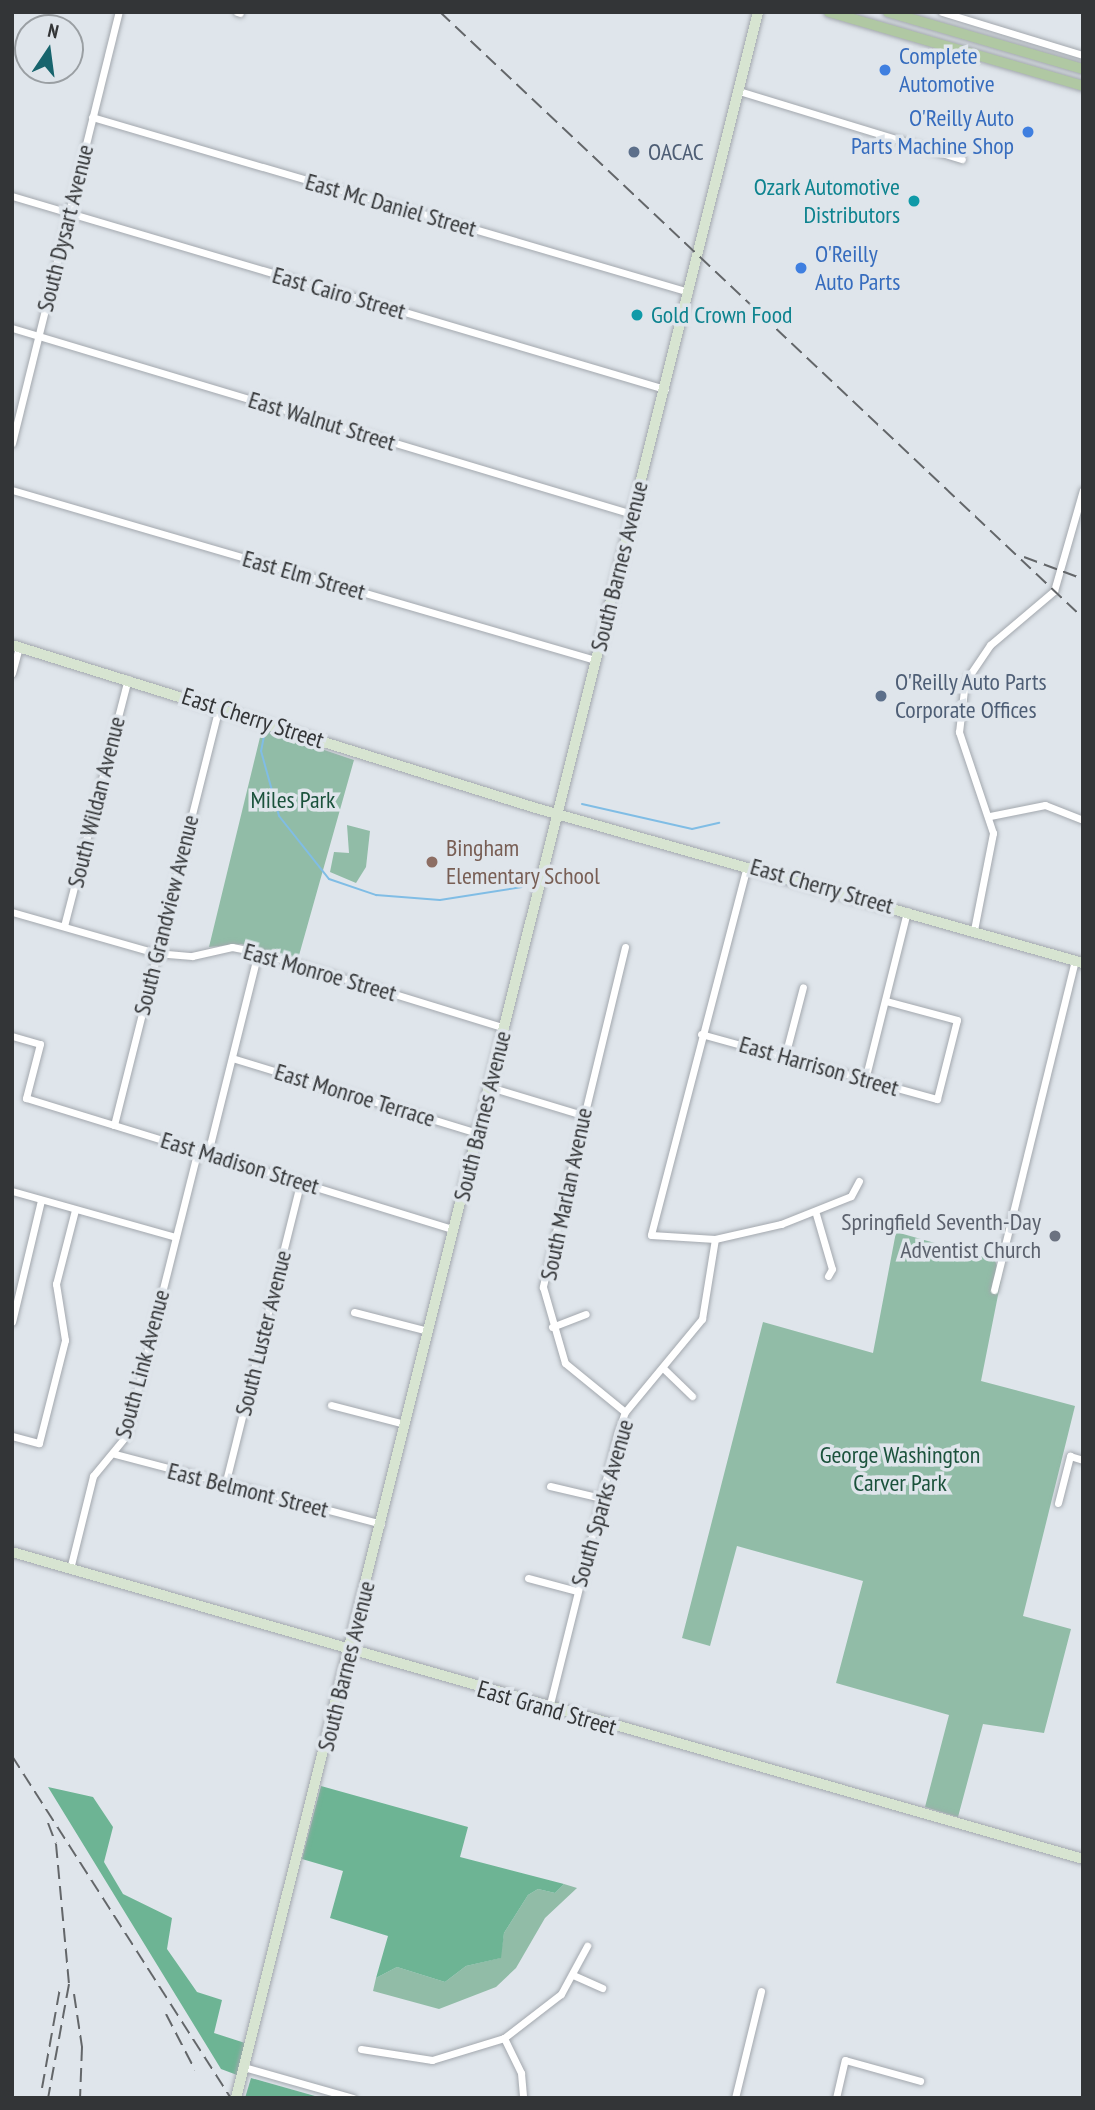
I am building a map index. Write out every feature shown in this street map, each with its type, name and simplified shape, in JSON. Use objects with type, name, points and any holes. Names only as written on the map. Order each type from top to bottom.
[{"type":"main road","points":[[829,12],[1083,86]]},
{"type":"main road","points":[[888,12],[1083,69]]},
{"type":"street","name":"South Dysart Avenue","points":[[12,443],[118,12]]},
{"type":"street","name":"South Barnes Avenue","points":[[236,2098],[350,1652],[477,1133],[560,813],[595,660],[758,12]]},
{"type":"street","points":[[942,12],[1083,55]]},
{"type":"street","points":[[739,91],[962,159]]},
{"type":"street","name":"East Mc Daniel Street","points":[[92,117],[689,292]]},
{"type":"street","name":"East Cairo Street","points":[[12,196],[665,389]]},
{"type":"street","name":"East Walnut Street","points":[[12,328],[632,514]]},
{"type":"street","points":[[974,930],[992,852],[990,816],[960,732],[965,682],[990,645],[1054,591],[1083,490]]},
{"type":"street","name":"East Elm Street","points":[[12,491],[595,660]]},
{"type":"street","points":[[12,673],[16,646]]},
{"type":"street","name":"East Cherry Street","points":[[16,646],[219,705],[560,813],[1079,961]]},
{"type":"street","name":"South Wildan Avenue","points":[[64,926],[128,678]]},
{"type":"street","name":"South Grandview Avenue","points":[[114,1125],[219,705]]},
{"type":"street","points":[[990,816],[1045,805],[1083,820]]},
{"type":"street","points":[[748,865],[701,1034],[651,1235],[715,1239],[816,1214],[851,1196],[859,1181]]},
{"type":"street","points":[[865,1080],[907,911]]},
{"type":"street","name":"East Monroe Street","points":[[12,912],[156,953],[192,956],[232,947],[258,952],[505,1028]]},
{"type":"street","name":"South Marlan Avenue","points":[[625,947],[545,1268],[552,1327],[565,1363],[625,1412]]},
{"type":"street","points":[[208,1153],[258,952]]},
{"type":"street","points":[[994,1290],[1079,961]]},
{"type":"street","points":[[785,1056],[803,987]]},
{"type":"street","name":"East Harrison Street","points":[[701,1034],[937,1099],[957,1020],[886,1002]]},
{"type":"street","name":"East Madison Street","points":[[12,1036],[40,1044],[26,1098],[453,1229]]},
{"type":"street","name":"East Monroe Terrace","points":[[232,1058],[477,1133]]},
{"type":"street","points":[[490,1087],[582,1115]]},
{"type":"street","name":"South Link Avenue","points":[[70,1569],[93,1476],[115,1454],[126,1437],[198,1150]]},
{"type":"street","name":"South Luster Avenue","points":[[225,1485],[301,1181]]},
{"type":"street","points":[[12,1191],[176,1237]]},
{"type":"street","points":[[12,1322],[41,1200]]},
{"type":"street","points":[[12,1436],[39,1443],[65,1340],[56,1284],[75,1210]]},
{"type":"street","points":[[816,1214],[832,1269],[828,1276]]},
{"type":"street","name":"South Sparks Avenue","points":[[548,1709],[625,1412],[664,1369],[702,1319],[715,1239]]},
{"type":"street","points":[[354,1312],[428,1331]]},
{"type":"street","points":[[552,1327],[586,1314]]},
{"type":"street","points":[[664,1369],[692,1396]]},
{"type":"street","points":[[331,1405],[405,1424]]},
{"type":"street","name":"East Belmont Street","points":[[115,1454],[381,1524]]},
{"type":"street","points":[[1058,1503],[1070,1456],[1083,1460]]},
{"type":"street","points":[[550,1486],[601,1498]]},
{"type":"street","name":"East Grand Street","points":[[12,1552],[548,1709],[1083,1859]]},
{"type":"street","points":[[528,1578],[577,1591]]},
{"type":"street","points":[[360,2049],[432,2060],[504,2038],[534,2020],[573,1975],[587,1947]]},
{"type":"street","points":[[573,1975],[602,1988]]},
{"type":"street","points":[[735,2098],[761,1992]]},
{"type":"street","points":[[504,2038],[521,2073],[523,2098]]},
{"type":"street","points":[[836,2098],[845,2060],[920,2081]]},
{"type":"street","points":[[244,2067],[353,2098]]},
{"type":"green space","name":"Miles Park","points":[[262,729],[354,760],[298,959],[241,944],[209,947]]},
{"type":"green space","points":[[347,825],[370,831],[366,867],[356,883],[330,872],[334,852],[349,853]]},
{"type":"green space","name":"George Washington Carver Park","points":[[896,1232],[995,1260],[1001,1280],[981,1381],[1075,1406],[1023,1616],[1071,1629],[1044,1733],[983,1724],[958,1817],[925,1807],[949,1715],[836,1683],[863,1581],[737,1546],[710,1646],[682,1638],[763,1322],[873,1353]]},
{"type":"green space","points":[[321,1786],[468,1827],[460,1857],[564,1884],[555,1893],[538,1889],[528,1895],[504,1933],[501,1958],[466,1966],[445,1982],[397,1967],[376,1978],[388,1936],[330,1918],[343,1871],[302,1859]]},
{"type":"green space","points":[[48,1787],[93,1797],[113,1827],[104,1862],[123,1894],[172,1918],[167,1949],[197,1992],[222,2000],[214,2033],[245,2043],[237,2075],[221,2069]]},
{"type":"green space","points":[[564,1884],[577,1888],[545,1918],[516,1968],[496,1987],[439,2009],[373,1991],[376,1978],[397,1967],[445,1982],[466,1966],[500,1958],[504,1933],[528,1895],[538,1889],[555,1893]]},
{"type":"green space","points":[[251,2078],[322,2098],[245,2098]]},
{"type":"waterway","points":[[264,736],[261,751],[279,816],[329,879],[376,895],[440,900],[522,887]]},
{"type":"waterway","points":[[582,804],[692,829],[719,823]]},
{"type":"railway","points":[[440,12],[1083,618]]},
{"type":"railway","points":[[1024,557],[1083,579]]},
{"type":"railway","points":[[12,1756],[231,2098]]},
{"type":"railway","points":[[48,1823],[56,1844],[69,1984],[48,2098]]},
{"type":"railway","points":[[42,2088],[60,1988]]},
{"type":"railway","points":[[74,1994],[82,2047],[80,2098]]},
{"type":"railway","points":[[166,2014],[195,2070]]},
{"type":"place","name":"Complete Automotive","points":[[885,70]]},
{"type":"place","name":"O'Reilly Auto Parts Machine Shop","points":[[1028,132]]},
{"type":"place","name":"OACAC","points":[[634,152]]},
{"type":"place","name":"Ozark Automotive Distributors","points":[[914,201]]},
{"type":"place","name":"O'Reilly Auto Parts","points":[[801,268]]},
{"type":"place","name":"Gold Crown Food","points":[[637,315]]},
{"type":"place","name":"O'Reilly Auto Parts Corporate Offices","points":[[881,696]]},
{"type":"place","name":"Bingham Elementary School","points":[[432,862]]},
{"type":"place","name":"Springfield Seventh-Day Adventist Church","points":[[1055,1236]]}]
